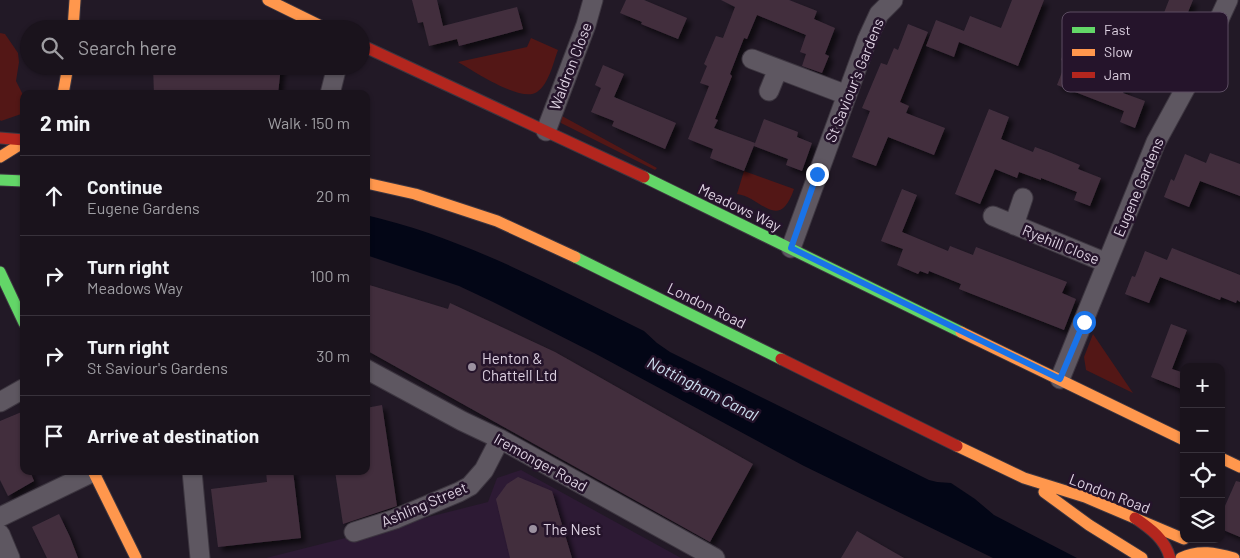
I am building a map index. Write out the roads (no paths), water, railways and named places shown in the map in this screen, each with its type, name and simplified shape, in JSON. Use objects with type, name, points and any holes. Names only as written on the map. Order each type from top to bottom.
[{"type":"main road","points":[[74,20],[76,0]]},
{"type":"main road","points":[[268,0],[309,20]]},
{"type":"main road","name":"Meadows Way","points":[[370,49],[791,248],[1180,438]]},
{"type":"main road","points":[[64,90],[66,75]]},
{"type":"main road","points":[[0,138],[20,140]]},
{"type":"main road","points":[[0,157],[20,144]]},
{"type":"main road","points":[[3,194],[4,181],[20,181]]},
{"type":"main road","name":"London Road","points":[[370,184],[415,194],[497,221],[600,269],[1024,478],[1085,497],[1180,537]]},
{"type":"main road","points":[[0,272],[20,315]]},
{"type":"main road","points":[[1225,460],[1240,467]]},
{"type":"main road","points":[[95,475],[136,558]]},
{"type":"main road","name":"London Road","points":[[1024,478],[1089,525],[1142,558]]},
{"type":"main road","points":[[1135,518],[1160,537],[1168,547],[1170,558]]},
{"type":"main road","name":"London Road","points":[[1193,543],[1214,553],[1234,558]]},
{"type":"main road","points":[[1181,558],[1187,554],[1214,553]]},
{"type":"street","name":"Waldron Close","points":[[546,131],[586,26],[593,0]]},
{"type":"street","name":"St Saviour's Gardens","points":[[791,248],[867,40],[880,14],[893,0]]},
{"type":"street","name":"Eugene Gardens","points":[[1222,12],[1228,0]]},
{"type":"street","points":[[752,59],[847,94]]},
{"type":"street","points":[[769,92],[778,69]]},
{"type":"street","points":[[331,90],[335,75]]},
{"type":"street","name":"Eugene Gardens","points":[[1060,379],[1156,142],[1183,92]]},
{"type":"street","name":"Ryehill Close","points":[[1014,225],[1024,198]]},
{"type":"street","name":"Ryehill Close","points":[[993,216],[1107,262]]},
{"type":"street","name":"Iremonger Road","points":[[370,371],[462,421],[500,439],[715,558]]},
{"type":"street","points":[[0,402],[20,391]]},
{"type":"street","name":"Ashling Street","points":[[354,532],[395,519],[470,486],[484,470],[500,439]]},
{"type":"street","points":[[0,517],[85,475]]},
{"type":"street","points":[[192,475],[200,558]]},
{"type":"street","points":[[0,534],[10,558]]},
{"type":"water","name":"Nottingham Canal","points":[[370,216],[403,225],[474,250],[543,281],[644,331],[670,352],[929,480],[951,483],[994,515],[1077,558],[993,558],[804,466],[596,354],[459,286],[370,256]]},
{"type":"place","name":"Henton & Chattell Ltd","points":[[472,367]]},
{"type":"place","name":"The Nest","points":[[533,529]]}]
